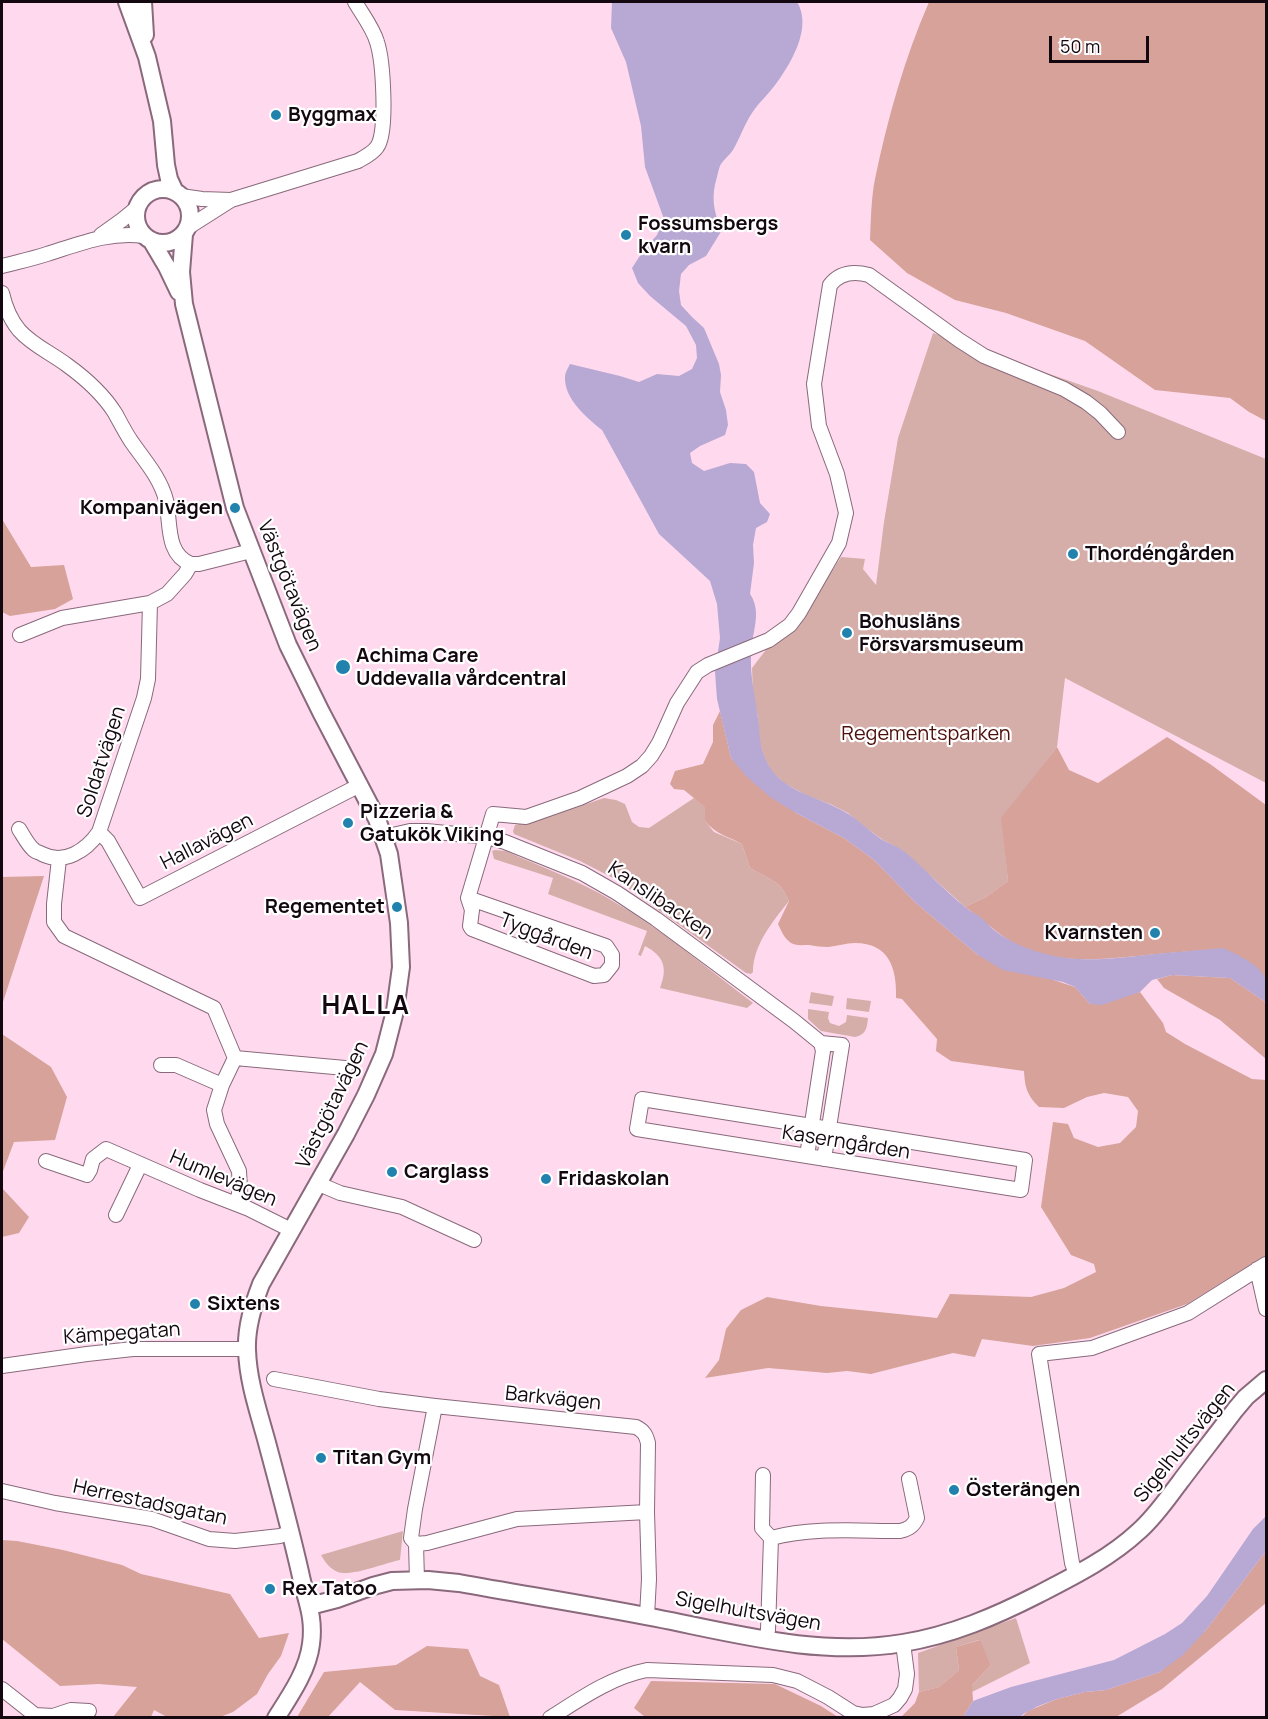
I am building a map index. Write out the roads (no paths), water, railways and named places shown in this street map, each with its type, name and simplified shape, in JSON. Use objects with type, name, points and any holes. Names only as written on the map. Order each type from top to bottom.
[{"type":"street","points":[[128,2],[147,57],[162,121],[169,178],[178,194],[186,201],[190,215],[186,231]]},
{"type":"street","points":[[143,2],[147,57]]},
{"type":"street","points":[[96,238],[160,189],[202,200],[231,200],[350,163],[369,155],[378,147],[384,116],[380,58],[377,40],[355,2]]},
{"type":"street","points":[[147,238],[139,230],[137,222],[142,201],[153,184],[164,148]]},
{"type":"street","points":[[2,266],[96,238],[118,235],[147,238],[158,243],[172,242],[231,200]]},
{"type":"street","name":"Västgötavägen","points":[[186,231],[181,272],[184,304],[235,508],[288,645],[377,819],[389,855],[399,923],[400,967],[395,1011],[384,1054],[351,1124],[258,1292],[249,1325],[247,1348],[249,1377],[310,1606],[312,1633],[308,1656],[295,1687],[276,1718]]},
{"type":"street","name":"Västgötavägen","points":[[147,238],[167,267],[184,304]]},
{"type":"street","name":"Tyggården","points":[[468,898],[606,946],[612,955],[612,965],[604,975],[594,976],[474,931],[470,926],[472,910],[468,898],[493,814],[526,817],[606,787],[642,766],[660,743],[677,703],[697,672],[708,665],[769,640],[790,625],[799,613],[839,543],[846,513],[837,474],[819,426],[814,384],[830,285],[834,279],[856,271],[870,275],[984,356],[1024,371],[1086,402],[1118,432]]},
{"type":"street","points":[[2,293],[10,316],[18,328],[38,347],[86,379],[113,411],[162,486],[171,538],[179,558],[191,564],[199,564],[251,551]]},
{"type":"street","points":[[20,635],[62,618],[150,603],[167,594],[191,564]]},
{"type":"street","name":"Soldatvägen","points":[[59,859],[78,854],[93,841],[99,832],[144,698],[148,680],[150,603]]},
{"type":"street","name":"Hallavägen","points":[[99,832],[108,841],[140,898],[360,785]]},
{"type":"street","points":[[20,829],[33,849],[59,859],[54,922],[64,936],[214,1008],[235,1058],[222,1085],[214,1110],[217,1124],[239,1171],[240,1188],[237,1204]]},
{"type":"street","name":"Kanslibacken","points":[[384,837],[410,831],[487,837],[582,873],[656,919],[821,1043]]},
{"type":"street","points":[[807,1156],[823,1051],[821,1043],[842,1045],[824,1159]]},
{"type":"street","points":[[235,1058],[345,1068]]},
{"type":"street","points":[[161,1065],[176,1065],[222,1085]]},
{"type":"street","name":"Kaserngården","points":[[642,1099],[811,1126],[1025,1160],[1020,1190],[637,1129],[642,1099]]},
{"type":"street","name":"Humlevägen","points":[[46,1161],[87,1175],[93,1158],[106,1149],[237,1204],[291,1230]]},
{"type":"street","name":"Humlevägen","points":[[116,1215],[140,1165]]},
{"type":"street","points":[[319,1184],[340,1193],[402,1207],[474,1240]]},
{"type":"street","points":[[1076,1574],[1072,1563],[1039,1354],[1092,1348],[1188,1313],[1262,1267],[1266,1309]]},
{"type":"street","name":"Kämpegatan","points":[[2,1366],[133,1349],[247,1348]]},
{"type":"street","name":"Barkvägen","points":[[274,1379],[435,1406],[636,1427],[641,1430],[647,1437],[648,1443],[647,1616]]},
{"type":"street","name":"Sigelhultsvägen","points":[[310,1606],[392,1581],[417,1580],[459,1583],[796,1644],[831,1647],[903,1643],[964,1628],[1019,1604],[1110,1554],[1149,1522],[1235,1410],[1266,1380]]},
{"type":"street","points":[[417,1580],[416,1544],[411,1538],[435,1406]]},
{"type":"street","points":[[763,1475],[762,1528],[771,1538],[766,1639]]},
{"type":"street","points":[[771,1538],[787,1534],[838,1530],[900,1531],[911,1527],[917,1518],[909,1479]]},
{"type":"street","name":"Herrestadsgatan","points":[[2,1491],[55,1503],[152,1519],[209,1539],[235,1541],[280,1536],[291,1532]]},
{"type":"street","points":[[416,1544],[428,1543],[517,1519],[647,1512]]},
{"type":"street","points":[[550,1718],[607,1684],[632,1673],[647,1670],[773,1675],[797,1681],[853,1713],[874,1714],[894,1705],[905,1689],[907,1674],[903,1643]]},
{"type":"street","points":[[2,1689],[34,1715],[53,1716],[71,1710],[89,1711]]},
{"type":"waterway","points":[[994,1718],[1028,1698]]},
{"type":"place","name":"Byggmax","points":[[276,115]]},
{"type":"place","name":"Fossumsbergs kvarn","points":[[626,235]]},
{"type":"place","name":"Kompanivägen","points":[[235,508]]},
{"type":"place","name":"Thordéngården","points":[[1073,554]]},
{"type":"place","name":"Bohusläns Försvarsmuseum","points":[[847,633]]},
{"type":"place","name":"Achima Care Uddevalla vårdcentral","points":[[343,667]]},
{"type":"place","name":"Pizzeria & Gatukök Viking","points":[[348,823]]},
{"type":"place","name":"Regementet","points":[[397,907]]},
{"type":"place","name":"Kvarnsten","points":[[1155,933]]},
{"type":"place","name":"Carglass","points":[[392,1172]]},
{"type":"place","name":"Fridaskolan","points":[[546,1179]]},
{"type":"place","name":"Sixtens","points":[[195,1304]]},
{"type":"place","name":"Titan Gym","points":[[321,1458]]},
{"type":"place","name":"Österängen","points":[[954,1490]]},
{"type":"place","name":"Rex Tatoo","points":[[270,1589]]},
{"type":"district","name":"HALLA","points":[[366,1007]]},
{"type":"park label","name":"Regementsparken","points":[[926,734]]}]
